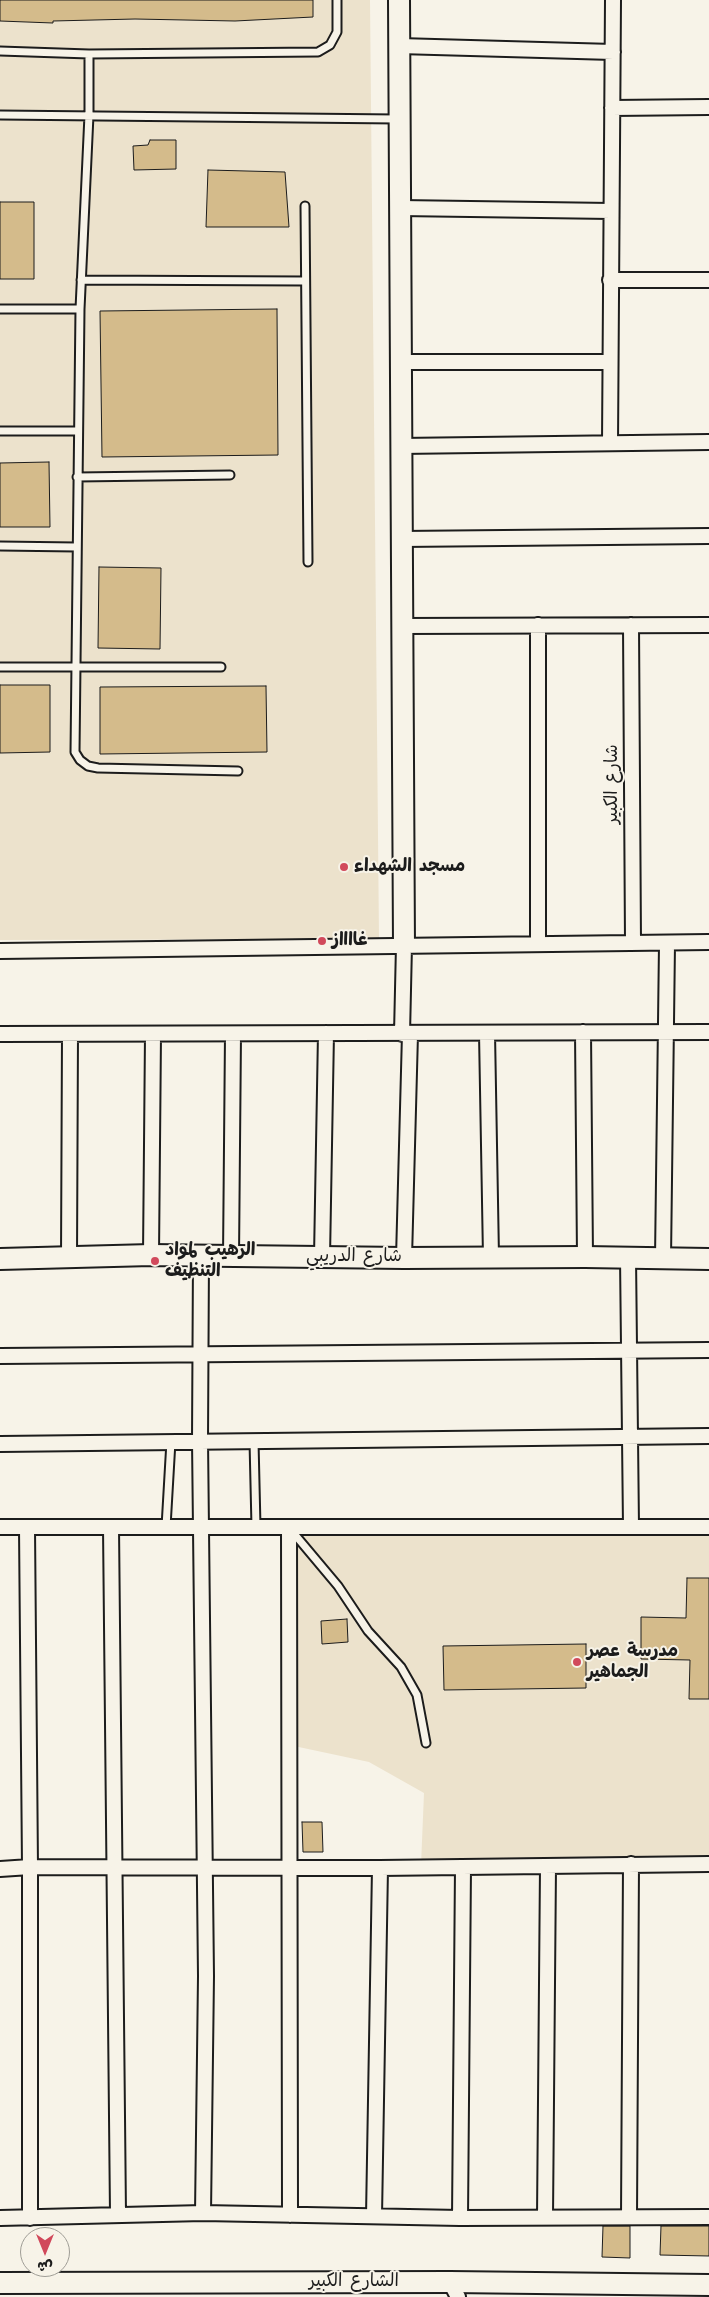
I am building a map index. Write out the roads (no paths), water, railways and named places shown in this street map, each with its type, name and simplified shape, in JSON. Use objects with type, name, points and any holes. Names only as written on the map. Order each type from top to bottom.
[{"type":"street","points":[[399,0],[400,446],[406,1034],[404,1258]]},
{"type":"street","points":[[610,443],[609,362],[613,0]]},
{"type":"street","points":[[399,46],[613,52]]},
{"type":"street","points":[[612,108],[709,107]]},
{"type":"street","points":[[400,208],[611,211]]},
{"type":"street","points":[[610,280],[709,280]]},
{"type":"street","points":[[400,362],[609,362]]},
{"type":"street","points":[[400,446],[709,442]]},
{"type":"street","points":[[401,539],[709,536]]},
{"type":"street","points":[[538,625],[538,944]]},
{"type":"street","name":"شارع الكبير","points":[[630,625],[632,944]]},
{"type":"street","points":[[402,626],[709,625]]},
{"type":"street","points":[[0,951],[709,942]]},
{"type":"street","points":[[663,1258],[667,944]]},
{"type":"street","points":[[583,1032],[585,1257]]},
{"type":"street","points":[[0,1034],[709,1032]]},
{"type":"street","points":[[322,1257],[326,1033]]},
{"type":"street","points":[[487,1033],[491,1257]]},
{"type":"street","points":[[69,1258],[70,1034]]},
{"type":"street","points":[[151,1255],[153,1034]]},
{"type":"street","points":[[232,1257],[233,1034]]},
{"type":"street","name":"شارع الدريبي","points":[[0,1259],[151,1255],[404,1258],[585,1257],[709,1260]]},
{"type":"street","points":[[201,1256],[200,1440],[206,1976],[204,2213]]},
{"type":"street","points":[[628,1258],[631,1526]]},
{"type":"street","points":[[0,1356],[201,1356],[709,1350]]},
{"type":"street","points":[[0,1444],[200,1440],[709,1436]]},
{"type":"street","points":[[0,1527],[709,1526]]},
{"type":"street","points":[[111,1527],[116,1867],[118,2214]]},
{"type":"street","points":[[289,1527],[290,2215]]},
{"type":"street","points":[[27,1528],[30,1867],[30,2218]]},
{"type":"street","points":[[629,2217],[631,1864]]},
{"type":"street","points":[[0,1870],[30,1867],[380,1868],[709,1864]]},
{"type":"street","points":[[545,2217],[548,1866]]},
{"type":"street","points":[[460,2218],[463,1867]]},
{"type":"street","points":[[374,2216],[380,1868]]},
{"type":"street","points":[[0,2218],[204,2213],[460,2218],[709,2218]]},
{"type":"street","name":"الشارع الكبير","points":[[0,2283],[82,2290],[454,2289],[709,2285]]},
{"type":"lane","points":[[0,51],[89,54],[318,52],[330,45],[337,32],[337,0]]},
{"type":"lane","points":[[89,54],[89,115],[80,309],[75,752],[80,760],[88,766],[238,771]]},
{"type":"lane","points":[[0,115],[399,119]]},
{"type":"lane","points":[[305,206],[308,562]]},
{"type":"lane","points":[[81,280],[305,280]]},
{"type":"lane","points":[[0,309],[80,309]]},
{"type":"lane","points":[[0,430],[78,431]]},
{"type":"lane","points":[[78,477],[230,475]]},
{"type":"lane","points":[[0,546],[76,547]]},
{"type":"lane","points":[[0,667],[221,667]]},
{"type":"lane","points":[[166,1526],[170,1441]]},
{"type":"lane","points":[[254,1441],[256,1527]]},
{"type":"lane","points":[[289,1527],[338,1586],[368,1632],[401,1667],[417,1695],[426,1743]]},
{"type":"place","name":"مسجد الشهداء","points":[[344,867]]},
{"type":"place","name":"غااااز","points":[[322,941]]},
{"type":"place","name":"الرهيب لمواد التنظيف","points":[[155,1261]]},
{"type":"place","name":"مدرسة عصر الجماهير","points":[[577,1662]]}]
